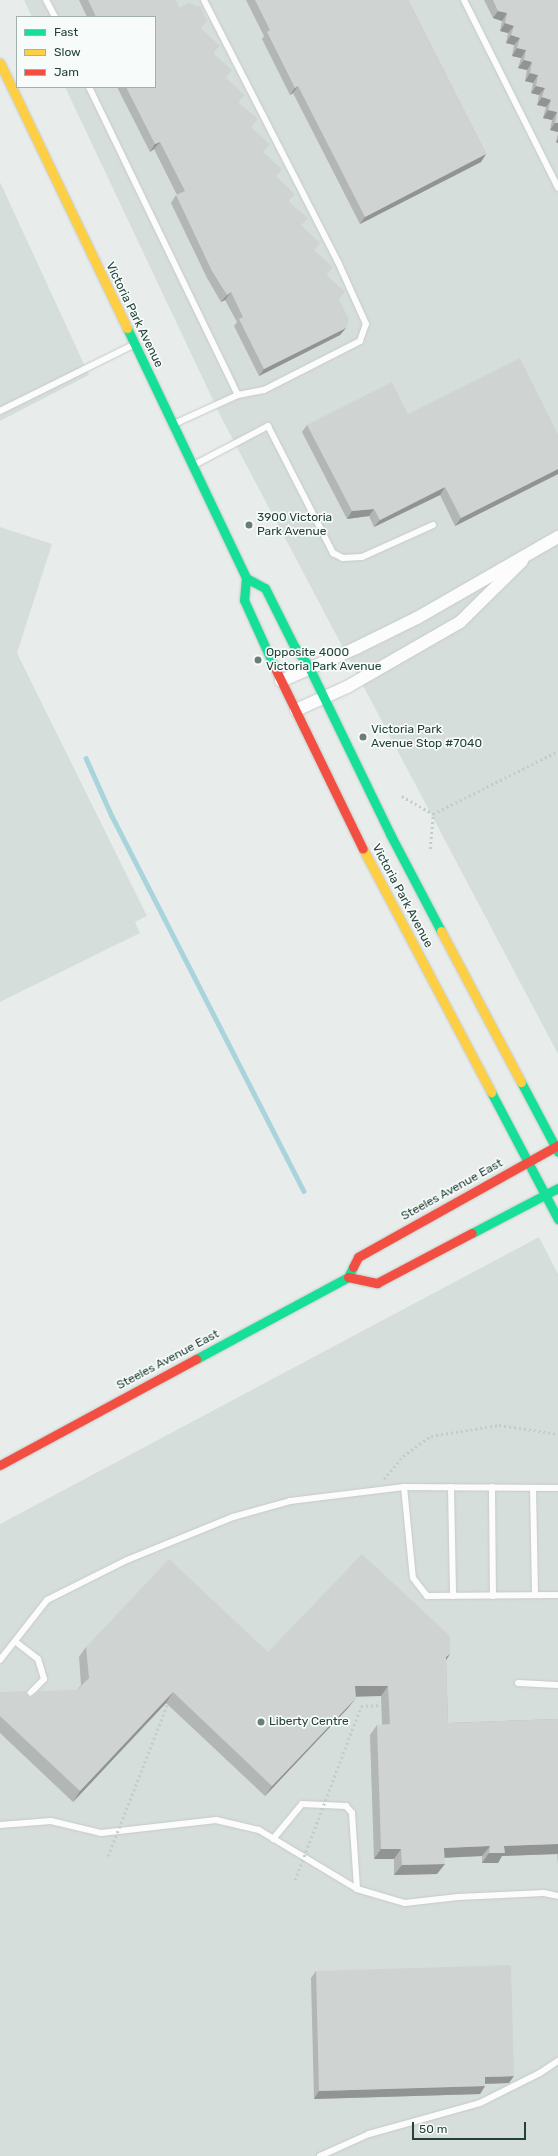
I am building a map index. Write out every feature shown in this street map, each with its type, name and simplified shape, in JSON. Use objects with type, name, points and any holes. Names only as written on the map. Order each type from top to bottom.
[{"type":"main road","name":"Victoria Park Avenue","points":[[0,63],[134,345],[194,465],[246,578],[244,600],[281,681],[364,851],[526,1162],[558,1219]]},
{"type":"main road","name":"Victoria Park Avenue","points":[[246,578],[265,588],[294,646],[309,667],[390,834],[557,1148]]},
{"type":"main road","name":"Steeles Avenue East","points":[[0,1465],[348,1277],[358,1256],[526,1162],[557,1148]]},
{"type":"main road","points":[[348,1277],[378,1283],[558,1188]]},
{"type":"street","points":[[281,681],[309,667],[356,648],[417,618],[534,549],[558,537]]},
{"type":"street","points":[[296,710],[324,698],[460,622],[534,549]]},
{"type":"lane","points":[[46,0],[54,16]]},
{"type":"lane","points":[[173,424],[238,395],[264,390],[360,341],[366,324],[338,262],[204,0]]},
{"type":"lane","points":[[464,0],[558,188]]},
{"type":"lane","points":[[89,88],[238,395]]},
{"type":"lane","points":[[0,411],[134,345]]},
{"type":"lane","points":[[194,465],[268,426],[333,553],[343,558],[362,557],[434,525]]},
{"type":"lane","points":[[404,1486],[413,1578],[427,1596],[558,1595]]},
{"type":"lane","points":[[0,1660],[16,1642],[47,1600],[127,1560],[233,1517],[290,1502],[404,1486],[558,1488]]},
{"type":"lane","points":[[450,1487],[453,1596]]},
{"type":"lane","points":[[492,1487],[493,1596]]},
{"type":"lane","points":[[533,1488],[535,1595]]},
{"type":"lane","points":[[16,1642],[38,1659],[44,1679],[23,1702]]},
{"type":"lane","points":[[518,1683],[558,1684]]},
{"type":"lane","points":[[273,1839],[302,1804],[346,1806],[352,1813],[357,1889]]},
{"type":"lane","points":[[0,1825],[51,1821],[101,1833],[216,1820],[259,1830],[357,1889],[405,1903],[520,1894],[544,1893],[558,1896]]},
{"type":"lane","points":[[320,2156],[369,2134],[480,2103],[540,2073],[558,2061]]},
{"type":"path","points":[[433,814],[558,751]]},
{"type":"path","points":[[402,796],[433,814]]},
{"type":"path","points":[[430,849],[433,814]]},
{"type":"path","points":[[374,1490],[403,1456],[431,1436],[499,1425],[558,1434]]},
{"type":"path","points":[[108,1856],[168,1702]]},
{"type":"path","points":[[295,1880],[361,1706],[381,1705]]},
{"type":"shaded area","points":[[24,0],[558,0],[558,1054],[222,419],[65,88],[156,88],[156,16],[32,16]]},
{"type":"shaded area","points":[[0,182],[89,375],[0,421]]},
{"type":"shaded area","points":[[0,527],[52,544],[17,653],[147,916],[135,922],[140,933],[0,1002]]},
{"type":"shaded area","name":"Liberty Centre","points":[[539,1237],[558,1274],[558,2156],[0,2156],[0,1524]]},
{"type":"building","points":[[88,0],[175,0],[179,8],[188,3],[201,7],[207,21],[201,28],[220,46],[213,53],[232,70],[226,78],[245,95],[238,102],[258,119],[251,127],[270,144],[263,152],[282,169],[276,176],[295,194],[288,201],[308,218],[301,225],[320,243],[314,250],[333,267],[326,275],[345,292],[339,299],[349,319],[346,328],[264,369],[239,319],[243,317],[231,292],[227,295],[212,271],[176,195],[185,191],[160,142],[155,144],[127,88],[156,88],[156,16],[96,16]]},
{"type":"building","points":[[255,0],[408,0],[486,154],[365,217],[298,86],[295,88],[267,32],[270,30]]},
{"type":"building","points":[[493,0],[558,0],[558,123],[555,123],[557,112],[548,110],[551,100],[542,97],[545,88],[536,86],[538,75],[530,73],[532,62],[524,60],[526,50],[517,48],[520,38],[511,35],[514,26],[505,23],[507,13],[498,11]]},
{"type":"building","points":[[520,358],[558,434],[558,469],[461,518],[445,487],[380,520],[374,509],[352,511],[307,425],[392,382],[408,414]]},
{"type":"building","name":"Liberty Centre","points":[[362,1554],[450,1636],[450,1654],[446,1657],[448,1723],[558,1719],[558,1844],[504,1846],[505,1853],[489,1853],[490,1846],[444,1848],[445,1864],[402,1865],[401,1849],[381,1849],[377,1725],[390,1724],[388,1686],[355,1686],[356,1698],[272,1786],[173,1692],[80,1791],[0,1716],[0,1692],[26,1691],[30,1696],[37,1691],[77,1690],[89,1678],[86,1647],[169,1559],[268,1652]]},
{"type":"building","points":[[511,1965],[514,2076],[485,2077],[485,2086],[319,2091],[316,1971]]},
{"type":"waterway","points":[[86,758],[112,816],[304,1191]]},
{"type":"traffic: fast","points":[[127,328],[246,578],[244,600],[274,666]]},
{"type":"traffic: fast","points":[[246,578],[265,588],[294,646],[309,667],[390,834],[441,931]]},
{"type":"traffic: fast","points":[[521,1082],[558,1152]]},
{"type":"traffic: fast","points":[[491,1092],[558,1219]]},
{"type":"traffic: fast","points":[[472,1233],[558,1188]]},
{"type":"traffic: fast","points":[[196,1359],[348,1277],[353,1267]]},
{"type":"traffic: slow","points":[[0,63],[127,328]]},
{"type":"traffic: slow","points":[[363,849],[491,1092]]},
{"type":"traffic: slow","points":[[441,931],[521,1082]]},
{"type":"traffic: jam","points":[[274,666],[363,849]]},
{"type":"traffic: jam","points":[[353,1267],[358,1257],[558,1145]]},
{"type":"traffic: jam","points":[[348,1277],[377,1283],[472,1233]]},
{"type":"traffic: jam","points":[[0,1465],[196,1359]]},
{"type":"place","name":"3900 Victoria Park Avenue","points":[[249,525]]},
{"type":"place","name":"Opposite 4000 Victoria Park Avenue","points":[[258,660]]},
{"type":"place","name":"Victoria Park Avenue Stop #7040","points":[[363,737]]},
{"type":"place","name":"Liberty Centre","points":[[261,1722]]}]
